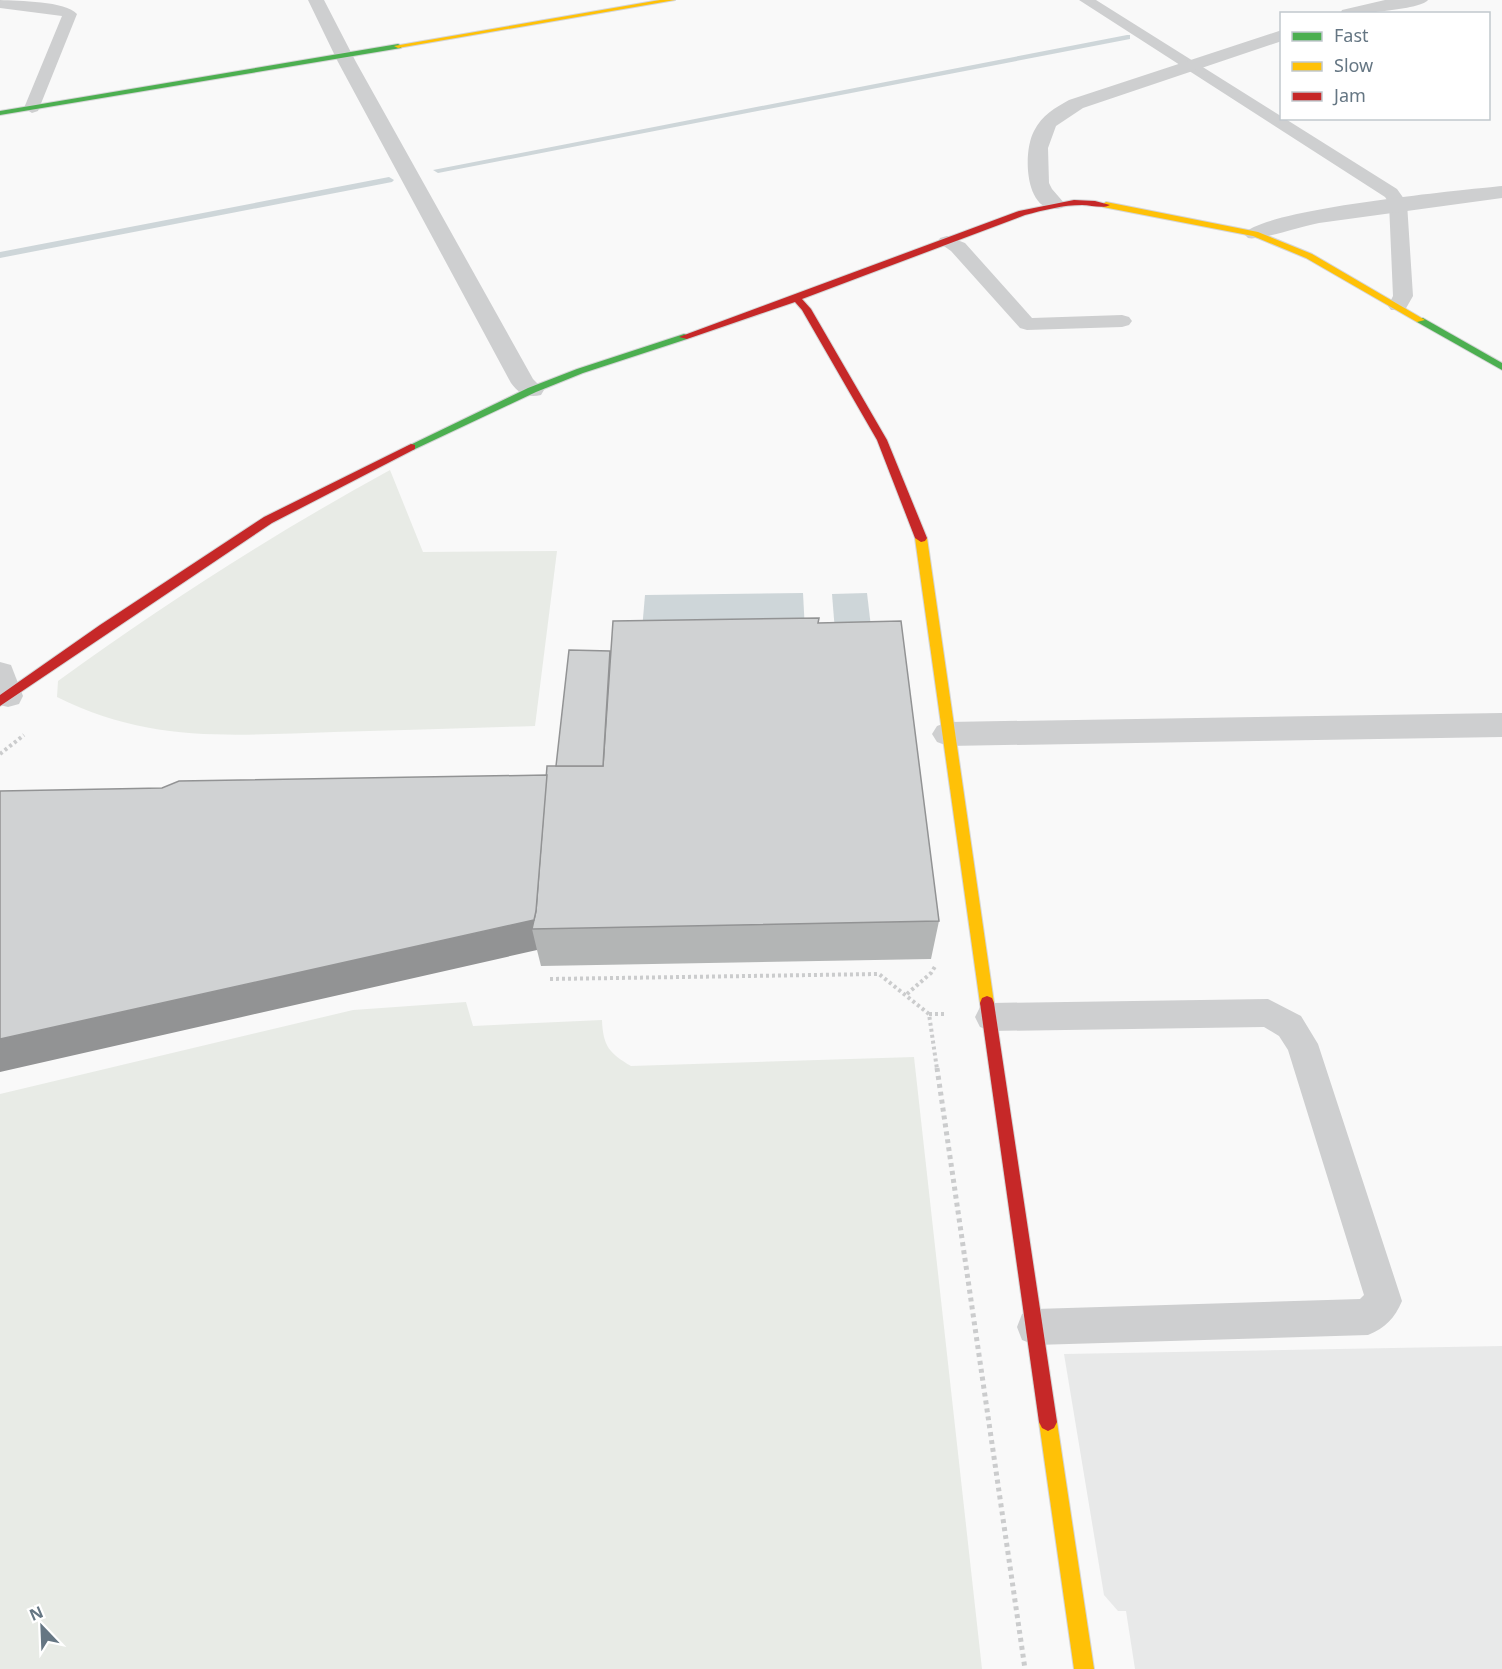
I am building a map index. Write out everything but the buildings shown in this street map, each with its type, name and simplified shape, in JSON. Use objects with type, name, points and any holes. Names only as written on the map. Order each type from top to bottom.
[{"type":"street","points":[[316,0],[344,56],[524,383],[532,390]]},
{"type":"street","points":[[0,113],[672,0]]},
{"type":"street","points":[[1356,12],[1420,0]]},
{"type":"street","points":[[1055,204],[1043,191],[1038,172],[1040,135],[1047,124],[1060,113],[1076,104],[1280,35]]},
{"type":"street","points":[[1255,234],[1290,222],[1398,203],[1502,192]]},
{"type":"street","points":[[3,690],[268,520],[371,466],[532,390],[579,371],[689,337],[1022,213],[1055,204],[1087,201],[1255,234],[1309,256],[1502,367]]},
{"type":"street","points":[[797,298],[806,309],[882,440],[920,531],[1084,1669]]},
{"type":"street","points":[[948,734],[1502,725]]},
{"type":"lane","points":[[1086,0],[1391,193],[1398,203],[1403,296],[1398,306]]},
{"type":"lane","points":[[0,4],[60,10],[70,14],[32,108]]},
{"type":"lane","points":[[947,242],[958,248],[1027,324],[1122,321]]},
{"type":"lane","points":[[991,1017],[1268,1013],[1290,1026],[1302,1044],[1384,1300],[1368,1317],[1035,1327]]},
{"type":"path","points":[[549,979],[879,974],[929,1014],[1025,1669]]},
{"type":"shaded area","points":[[390,470],[423,552],[557,551],[535,726],[227,735],[193,733],[159,730],[125,723],[57,697],[58,681],[139,624],[263,544]]},
{"type":"shaded area","points":[[803,593],[806,650],[640,653],[645,595]]},
{"type":"shaded area","points":[[867,593],[873,644],[836,644],[832,594]]},
{"type":"shaded area","points":[[466,1002],[473,1026],[602,1020],[606,1043],[612,1053],[631,1066],[914,1057],[982,1669],[0,1669],[0,1094],[353,1010]]},
{"type":"shaded area","points":[[1502,1346],[1502,1669],[1135,1669],[1126,1611],[1118,1611],[1104,1595],[1064,1354]]},
{"type":"waterway","points":[[438,170],[1127,37]]},
{"type":"waterway","points":[[0,255],[389,180]]},
{"type":"traffic: fast","points":[[0,113],[398,46]]},
{"type":"traffic: fast","points":[[1420,320],[1502,367]]},
{"type":"traffic: fast","points":[[411,447],[532,390],[580,371],[684,337]]},
{"type":"traffic: slow","points":[[398,46],[672,0]]},
{"type":"traffic: slow","points":[[1106,205],[1255,234],[1309,256],[1420,320]]},
{"type":"traffic: slow","points":[[921,538],[987,1003]]},
{"type":"traffic: slow","points":[[1048,1422],[1084,1669]]},
{"type":"traffic: jam","points":[[684,337],[743,318],[1022,213],[1064,204],[1106,205]]},
{"type":"traffic: jam","points":[[797,299],[806,309],[882,440],[921,538]]},
{"type":"traffic: jam","points":[[0,701],[104,628],[268,520],[411,447]]},
{"type":"traffic: jam","points":[[987,1003],[1048,1422]]}]
